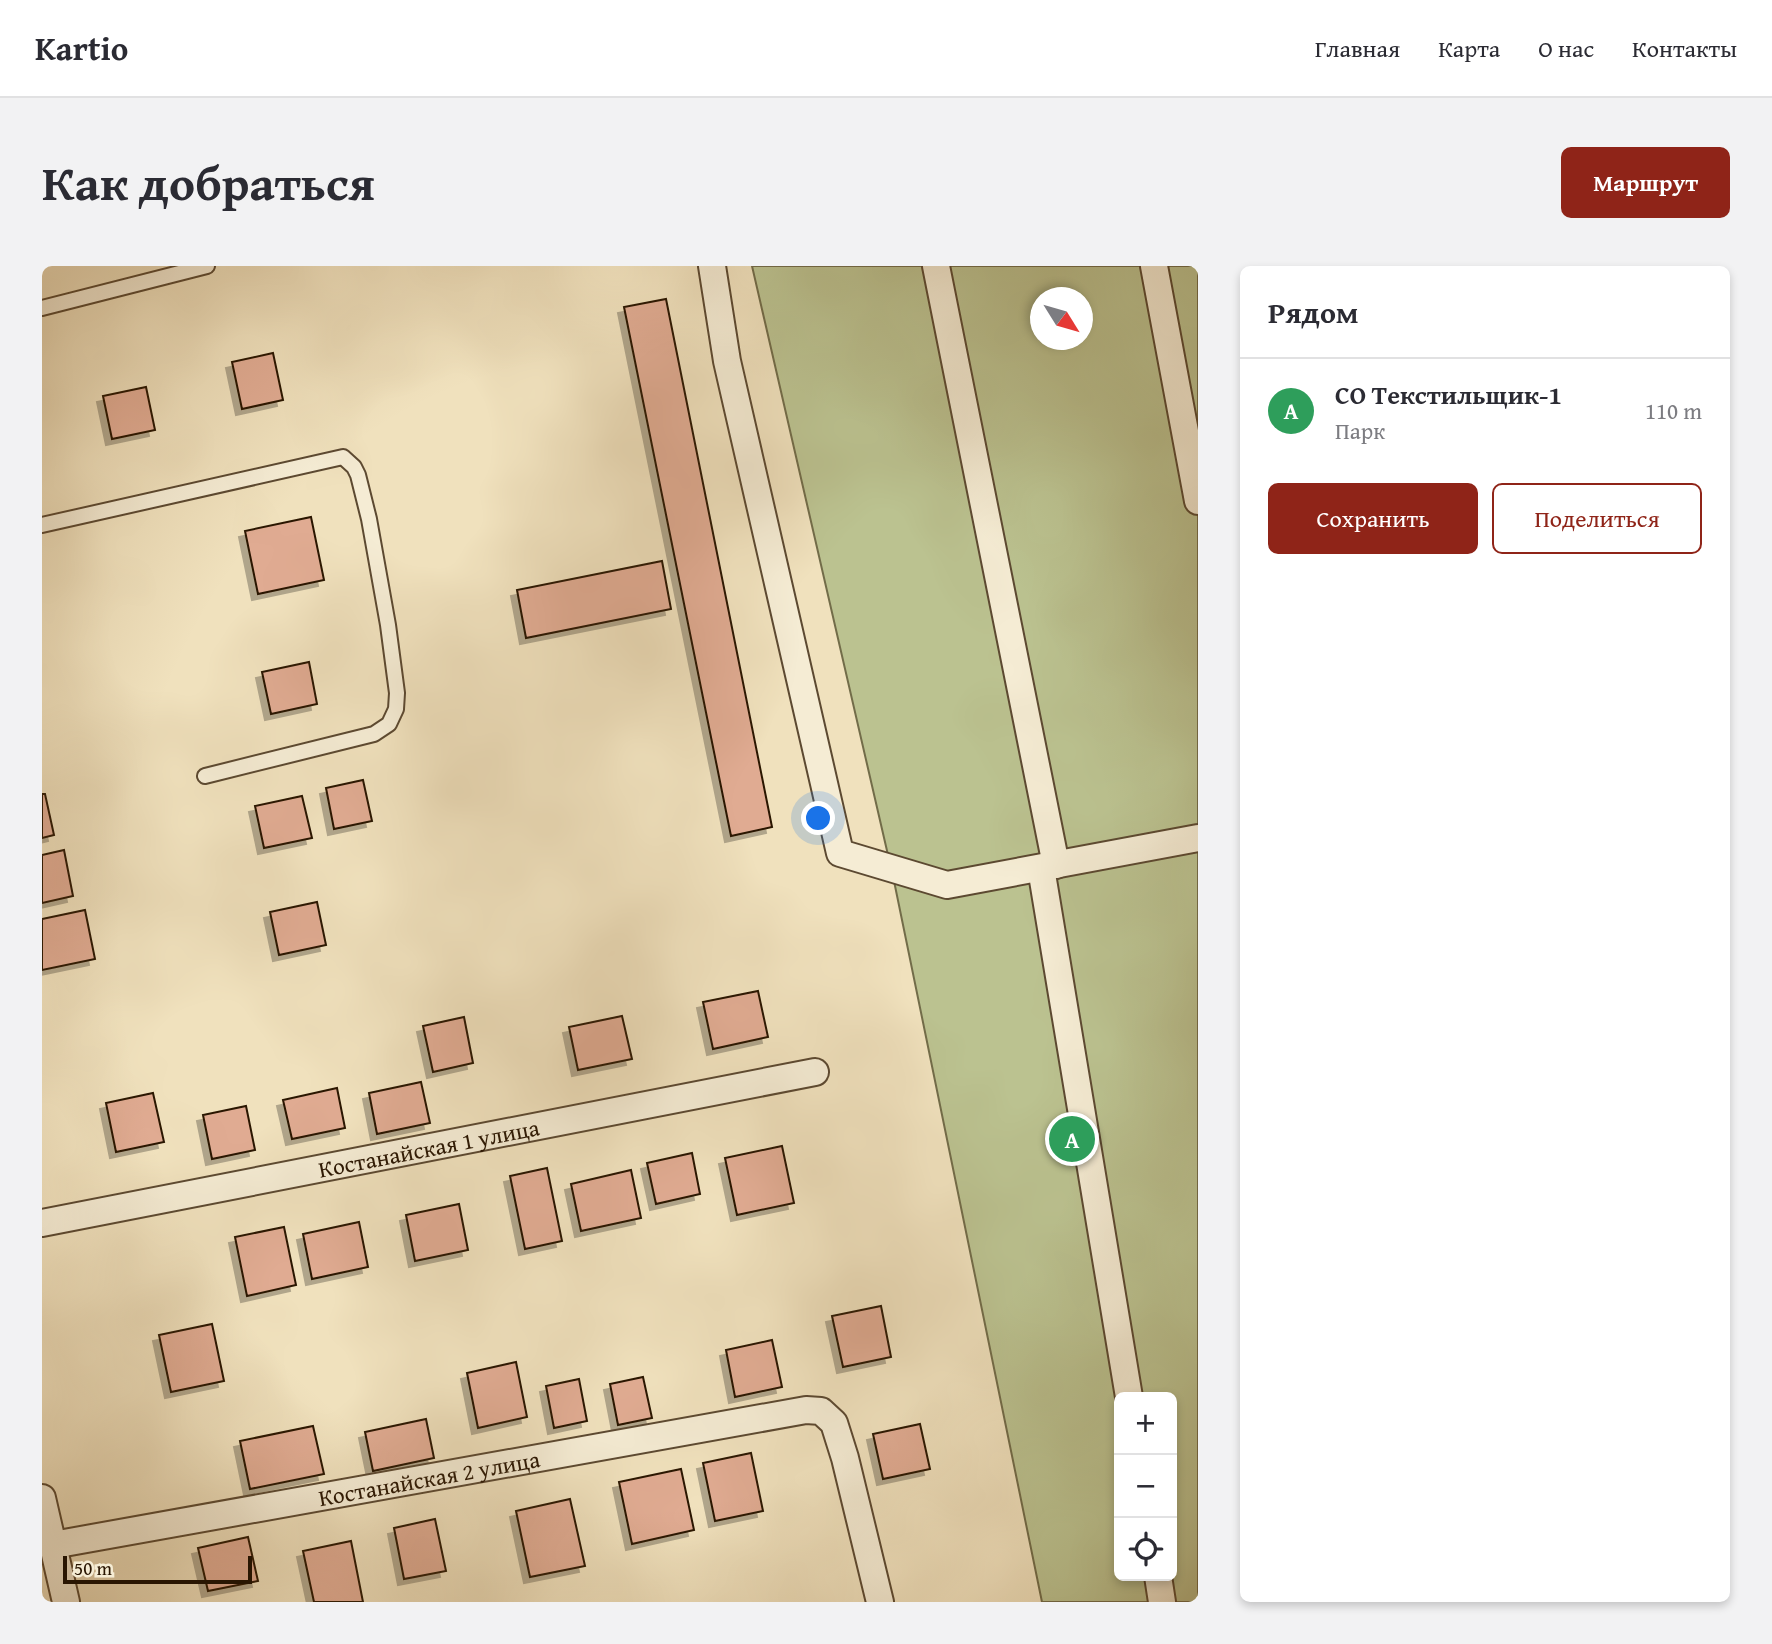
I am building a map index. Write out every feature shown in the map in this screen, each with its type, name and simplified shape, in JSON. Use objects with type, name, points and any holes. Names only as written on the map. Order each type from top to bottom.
[{"type":"street","points":[[712,266],[727,361],[840,853],[947,885],[1198,838]]},
{"type":"street","points":[[936,266],[1048,866],[1128,1392]]},
{"type":"street","points":[[1154,266],[1198,501]]},
{"type":"street","name":"Костанайская 1 улица","points":[[42,1223],[815,1072]]},
{"type":"street","name":"Костанайская 2 улица","points":[[53,1545],[806,1410],[821,1411],[834,1423],[845,1458],[880,1602]]},
{"type":"street","points":[[42,1497],[53,1545],[56,1590]]},
{"type":"street","points":[[1159,1581],[1163,1602]]},
{"type":"lane","points":[[42,308],[153,273],[207,266]]},
{"type":"lane","points":[[42,526],[343,457],[354,467],[369,519],[388,625],[397,693],[396,709],[388,724],[374,734],[205,776]]},
{"type":"green space","points":[[752,266],[1198,266],[1198,1602],[1042,1602],[894,881]]},
{"type":"building","points":[[666,299],[772,827],[731,836],[624,307]]},
{"type":"building","points":[[273,353],[283,400],[242,409],[232,362]]},
{"type":"building","points":[[146,387],[155,430],[112,439],[103,396]]},
{"type":"building","points":[[311,517],[324,580],[258,594],[245,531]]},
{"type":"building","points":[[662,561],[671,609],[526,638],[517,590]]},
{"type":"building","points":[[309,662],[317,704],[271,714],[262,672]]},
{"type":"building","points":[[363,780],[372,821],[334,829],[326,788]]},
{"type":"building","points":[[42,794],[45,794],[54,835],[42,838]]},
{"type":"building","points":[[302,796],[312,838],[264,848],[255,806]]},
{"type":"building","points":[[64,850],[73,896],[42,903],[42,855]]},
{"type":"building","points":[[317,902],[326,945],[279,955],[270,912]]},
{"type":"building","points":[[85,910],[95,959],[42,970],[42,919]]},
{"type":"building","points":[[758,991],[768,1037],[713,1049],[703,1002]]},
{"type":"building","points":[[622,1016],[632,1059],[578,1070],[569,1027]]},
{"type":"building","points":[[464,1017],[473,1063],[433,1072],[423,1026]]},
{"type":"building","points":[[421,1082],[430,1123],[377,1134],[369,1093]]},
{"type":"building","points":[[337,1088],[345,1128],[292,1139],[283,1100]]},
{"type":"building","points":[[153,1093],[164,1142],[116,1152],[106,1103]]},
{"type":"building","points":[[246,1106],[255,1150],[212,1159],[203,1115]]},
{"type":"building","points":[[782,1146],[794,1203],[737,1215],[725,1158]]},
{"type":"building","points":[[692,1153],[700,1194],[656,1204],[647,1163]]},
{"type":"building","points":[[547,1168],[562,1241],[525,1249],[510,1176]]},
{"type":"building","points":[[631,1170],[641,1218],[581,1231],[571,1184]]},
{"type":"building","points":[[459,1204],[468,1250],[415,1261],[406,1215]]},
{"type":"building","points":[[359,1222],[368,1267],[312,1279],[303,1234]]},
{"type":"building","points":[[284,1227],[296,1285],[247,1296],[235,1237]]},
{"type":"building","points":[[881,1306],[891,1357],[843,1367],[832,1316]]},
{"type":"building","points":[[212,1324],[224,1381],[171,1392],[159,1335]]},
{"type":"building","points":[[772,1340],[782,1387],[735,1397],[726,1350]]},
{"type":"building","points":[[516,1362],[527,1417],[478,1428],[467,1373]]},
{"type":"building","points":[[643,1377],[652,1418],[618,1425],[610,1384]]},
{"type":"building","points":[[579,1379],[587,1421],[554,1428],[546,1386]]},
{"type":"building","points":[[426,1419],[434,1458],[373,1471],[365,1432]]},
{"type":"building","points":[[920,1424],[930,1469],[883,1479],[873,1434]]},
{"type":"building","points":[[313,1426],[324,1474],[250,1489],[240,1441]]},
{"type":"building","points":[[751,1453],[763,1511],[715,1521],[703,1463]]},
{"type":"building","points":[[681,1469],[694,1530],[632,1544],[619,1482]]},
{"type":"building","points":[[570,1499],[585,1566],[530,1577],[516,1511]]},
{"type":"building","points":[[435,1519],[446,1571],[404,1579],[394,1528]]},
{"type":"building","points":[[248,1537],[258,1581],[208,1591],[198,1548]]},
{"type":"building","points":[[351,1541],[363,1602],[314,1602],[303,1551]]},
{"type":"place","name":"СО Текстильщик-1","points":[[1072,1139]]}]
